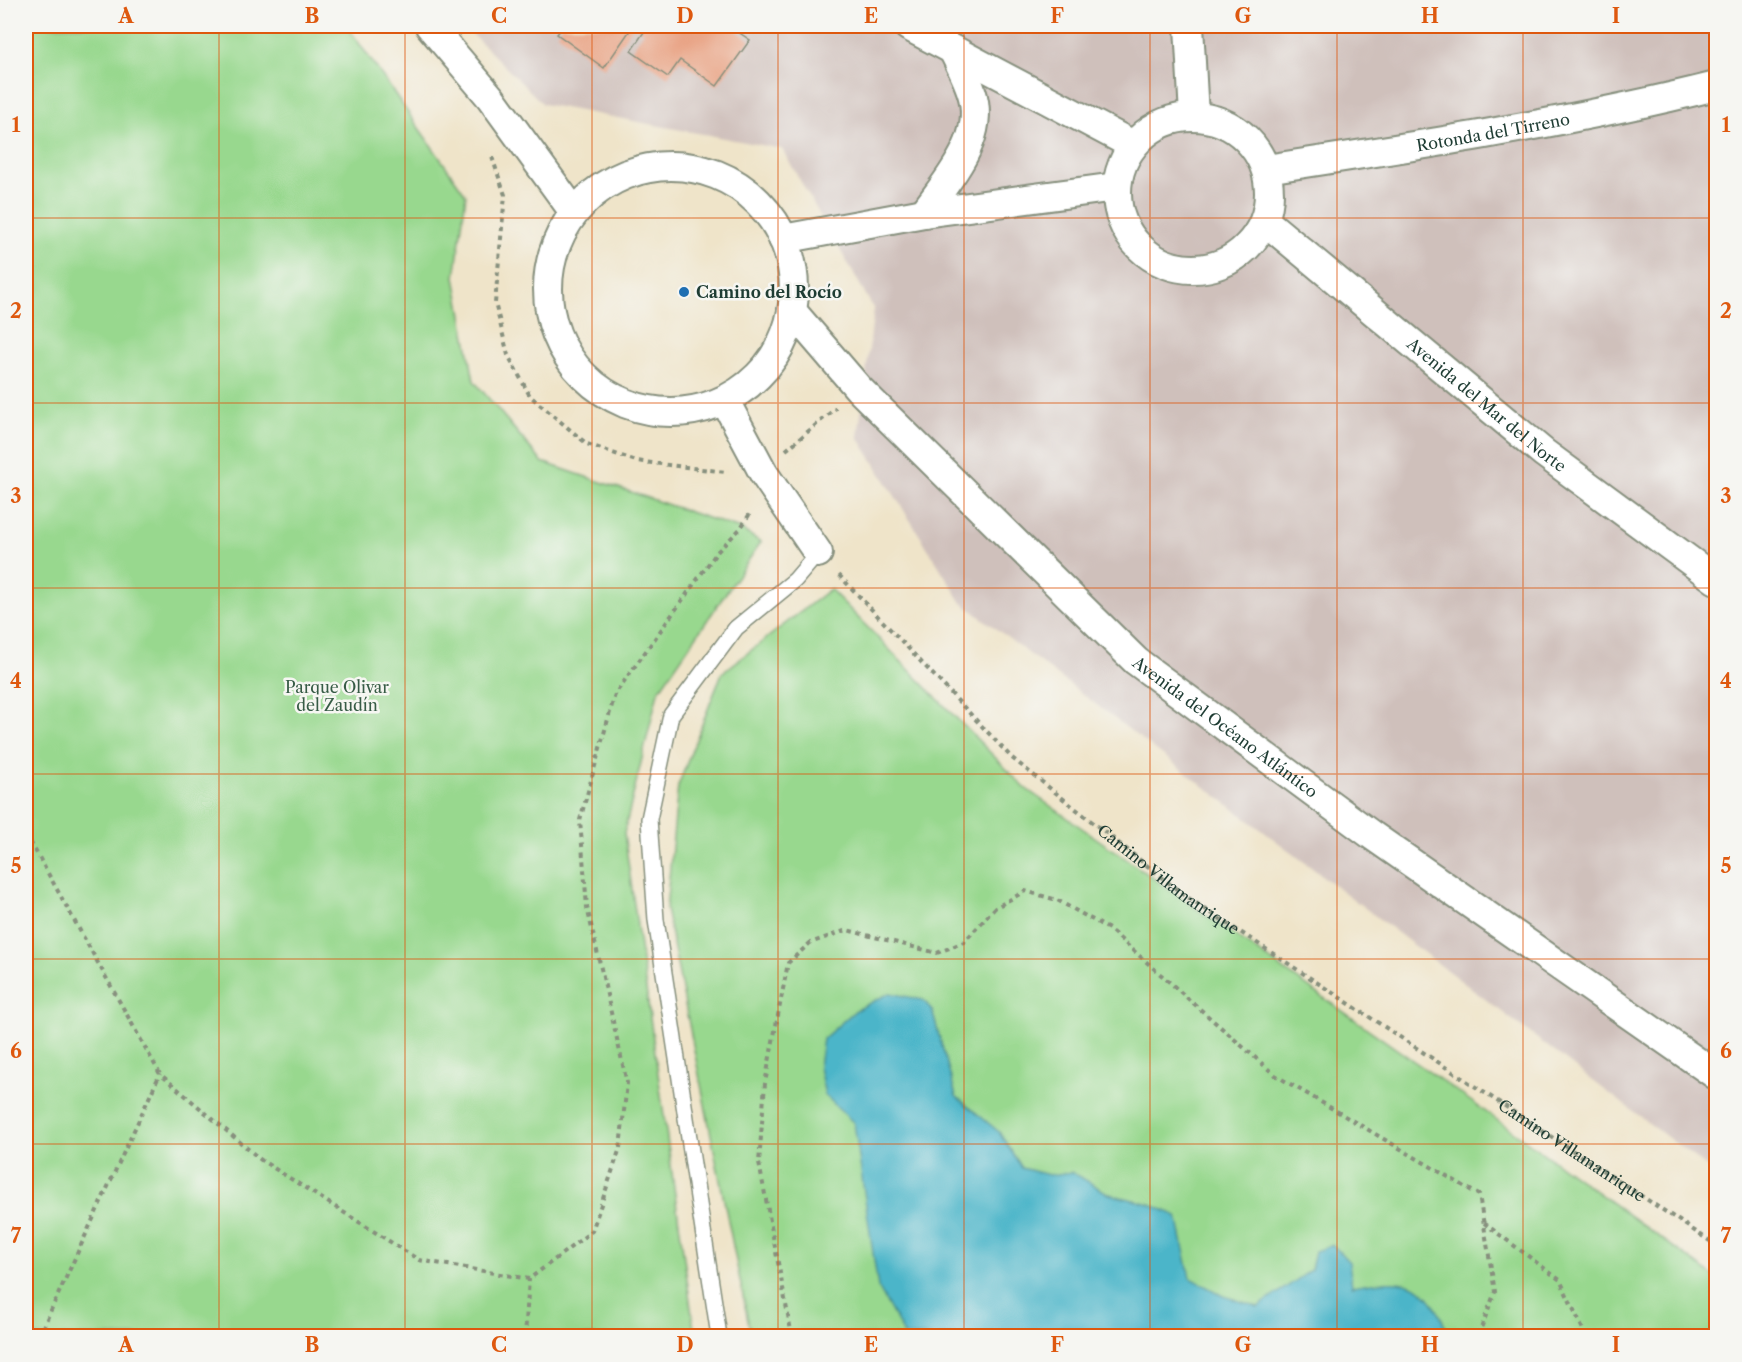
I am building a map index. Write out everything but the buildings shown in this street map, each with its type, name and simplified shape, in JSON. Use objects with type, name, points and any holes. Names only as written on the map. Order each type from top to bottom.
[{"type":"street","points":[[430,26],[491,98],[574,212]]},
{"type":"street","points":[[908,26],[1133,145]]},
{"type":"street","points":[[1189,26],[1194,116]]},
{"type":"street","points":[[924,213],[967,151],[974,125],[974,99],[953,50]]},
{"type":"street","name":"Rotonda del Tirreno","points":[[1266,169],[1468,138],[1716,86]]},
{"type":"street","points":[[1194,116],[1218,120],[1238,131],[1255,148],[1266,169],[1270,195],[1265,221],[1253,242],[1235,258],[1212,268],[1188,270],[1164,265],[1144,252],[1128,234],[1119,212],[1116,187],[1122,164],[1133,145],[1151,129],[1172,119],[1194,116]]},
{"type":"street","points":[[668,165],[704,170],[737,184],[764,208],[783,239],[793,274],[792,310],[780,348],[757,378],[725,401],[690,412],[653,412],[618,401],[587,381],[564,352],[550,318],[548,280],[555,245],[574,212],[599,188],[632,171],[668,165]]},
{"type":"street","points":[[783,239],[924,213],[1116,187]]},
{"type":"street","name":"Avenida del Mar del Norte","points":[[1265,221],[1544,453],[1716,580]]},
{"type":"street","name":"Avenida del Océano Atlántico","points":[[792,310],[859,389],[1136,661],[1373,836],[1716,1075]]},
{"type":"street","points":[[725,401],[762,470],[818,553]]},
{"type":"lane","points":[[719,1336],[656,920],[649,819],[671,715],[736,628],[795,580],[818,553]]},
{"type":"path","points":[[488,148],[506,195],[495,303],[508,355],[530,396],[587,444],[636,461],[722,472],[762,470],[859,389]]},
{"type":"path","name":"Camino Villamanrique","points":[[818,553],[1012,758],[1184,895],[1716,1245]]},
{"type":"path","points":[[26,834],[160,1074],[261,1160],[419,1260],[529,1279],[592,1231]]},
{"type":"path","points":[[792,1336],[759,1163],[765,1083],[788,963],[810,944],[847,930],[937,953],[964,942],[994,908],[1025,891],[1057,900],[1108,929],[1275,1075],[1479,1195],[1495,1292],[1478,1336]]},
{"type":"path","points":[[39,1336],[160,1074]]},
{"type":"path","points":[[1484,1222],[1560,1280],[1586,1336]]},
{"type":"path","points":[[525,1336],[529,1279]]},
{"type":"shaded area","points":[[464,26],[1716,26],[1716,1174],[962,603],[858,437],[874,309],[782,149],[543,104]]},
{"type":"green space","name":"Parque Olivar del Zaudín","points":[[26,26],[347,26],[466,195],[455,277],[474,381],[542,462],[740,529],[761,542],[658,692],[624,833],[695,1336],[26,1336]]},
{"type":"green space","points":[[830,589],[1025,788],[1482,1109],[1716,1278],[1716,1336],[751,1336],[666,909],[678,786],[722,673]]},
{"type":"water","points":[[890,993],[923,1000],[932,1010],[956,1096],[999,1132],[1022,1168],[1049,1175],[1072,1172],[1109,1194],[1150,1204],[1177,1216],[1190,1278],[1224,1296],[1258,1307],[1311,1270],[1315,1251],[1333,1245],[1349,1262],[1352,1286],[1388,1282],[1414,1286],[1433,1303],[1449,1336],[905,1336],[878,1287],[854,1123],[825,1095],[819,1067],[823,1039],[856,1010]]},
{"type":"place","name":"Camino del Rocío","points":[[684,292]]}]
